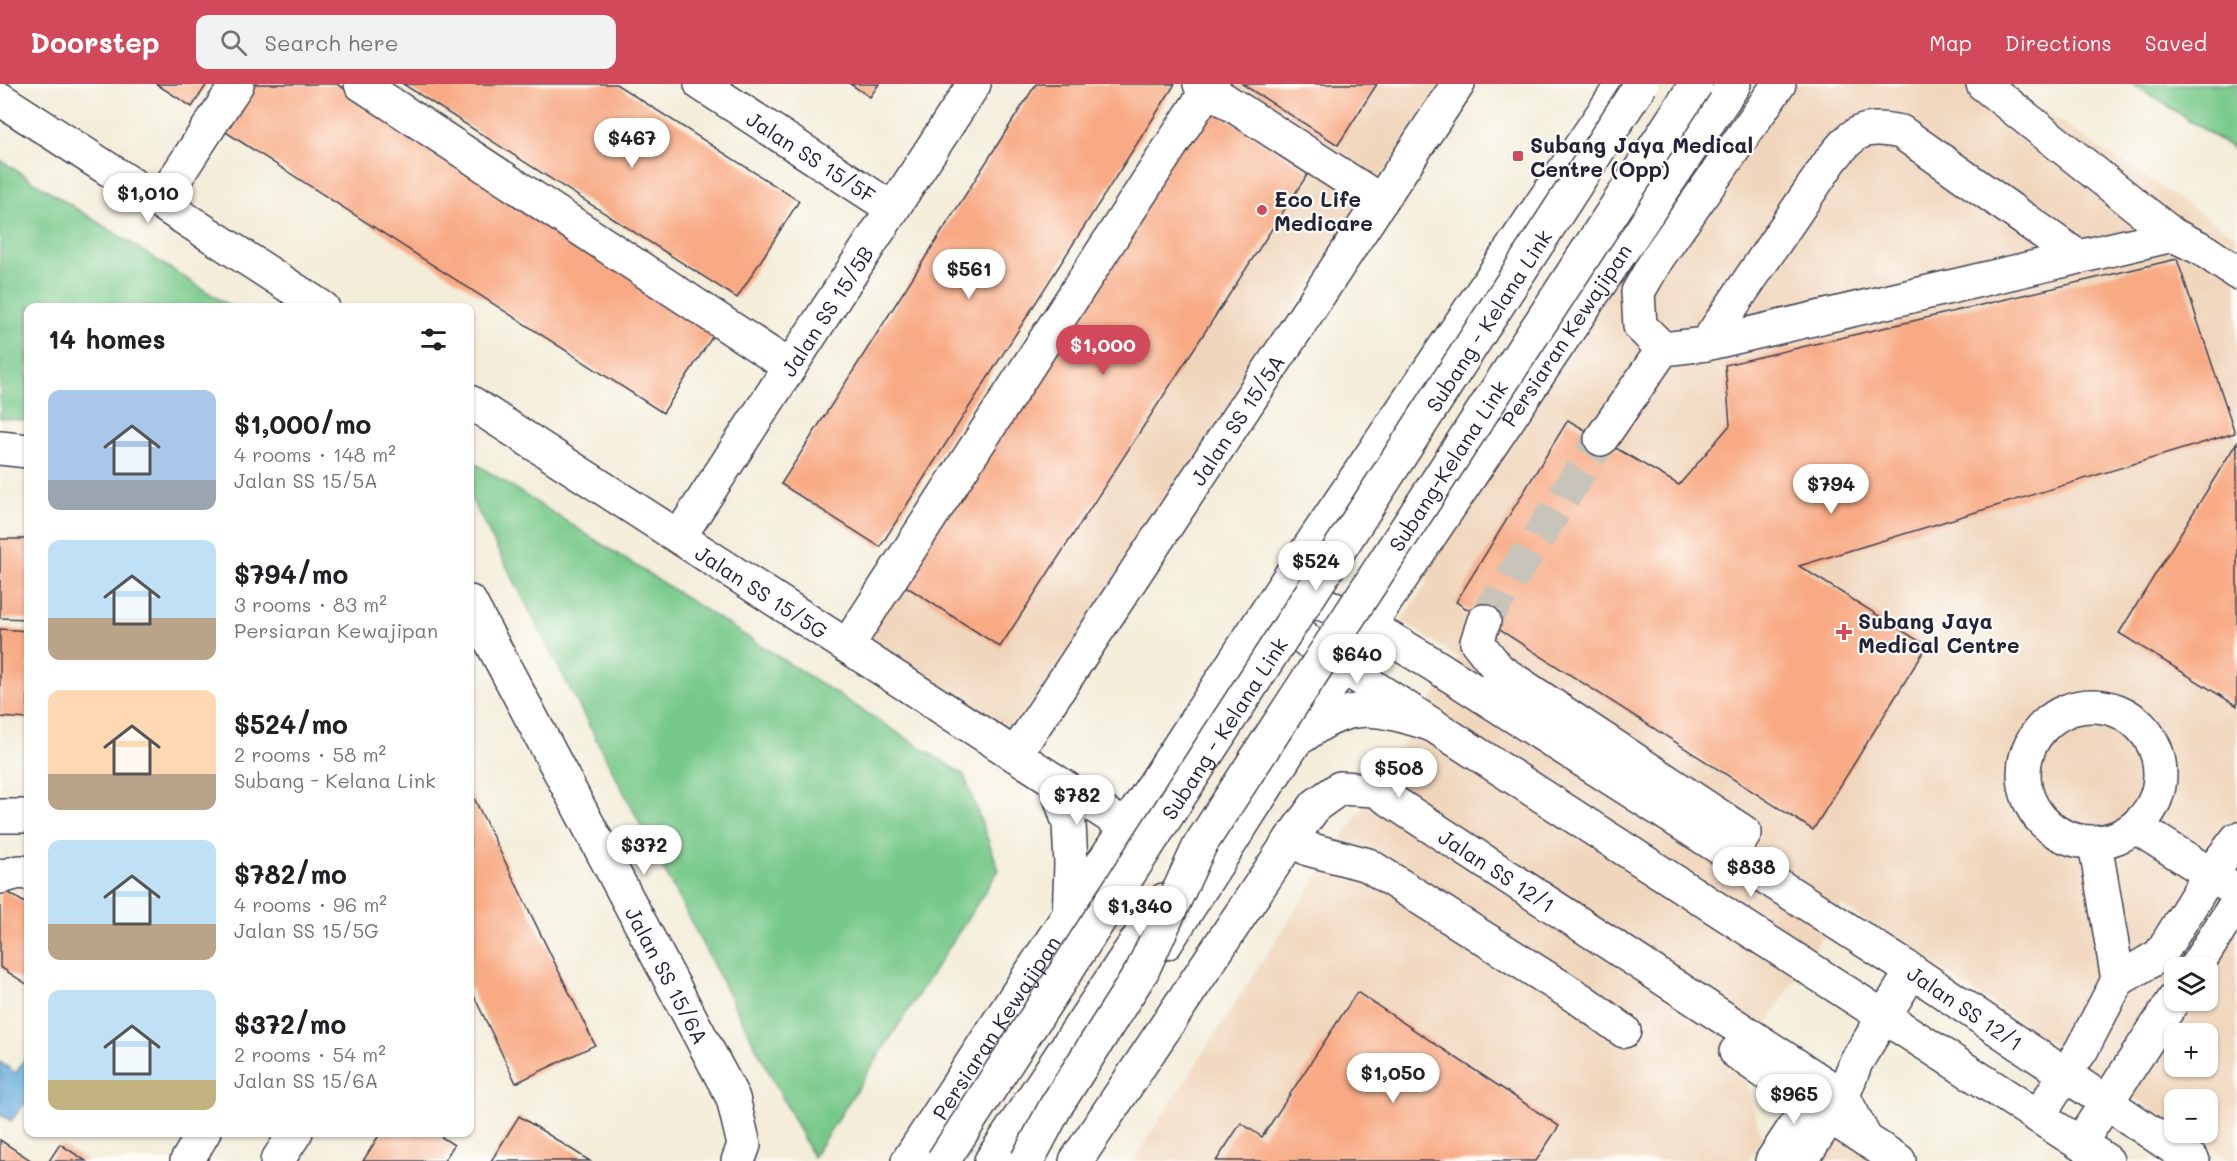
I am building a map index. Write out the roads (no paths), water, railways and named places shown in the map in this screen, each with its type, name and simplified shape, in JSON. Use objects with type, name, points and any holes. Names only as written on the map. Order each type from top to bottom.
[{"type":"street","points":[[160,202],[237,84]]},
{"type":"street","points":[[361,84],[790,367]]},
{"type":"street","name":"Jalan SS 15/5F","points":[[701,84],[892,209]]},
{"type":"street","name":"Jalan SS 15/5B","points":[[679,537],[974,84]]},
{"type":"street","name":"Jalan SS 15/5A","points":[[1016,755],[1458,84]]},
{"type":"street","name":"Persiaran Kewajipan","points":[[908,1161],[1069,919],[1294,570],[1623,84]]},
{"type":"street","name":"Subang - Kelana Link","points":[[943,1161],[1641,84]]},
{"type":"street","name":"Subang-Kelana Link","points":[[1200,846],[1696,84]]},
{"type":"street","name":"Persiaran Kewajipan","points":[[1027,1161],[1369,626],[1734,84]]},
{"type":"street","points":[[1663,349],[1640,326],[1638,292],[1657,259],[1779,84]]},
{"type":"street","points":[[1983,84],[2173,235],[2202,249],[2237,273]]},
{"type":"street","points":[[847,646],[1206,86],[1381,201]]},
{"type":"street","points":[[0,99],[315,303]]},
{"type":"street","points":[[1706,344],[1832,160],[1846,141],[1860,130],[1879,128],[1901,132],[2078,257]]},
{"type":"street","points":[[1600,439],[1663,349],[1706,344],[2173,235]]},
{"type":"street","name":"Jalan SS 15/5G","points":[[474,405],[1128,828]]},
{"type":"street","points":[[0,448],[24,451]]},
{"type":"street","points":[[1294,570],[1290,587],[1291,620],[1305,639],[1343,667],[2107,1161]]},
{"type":"street","name":"Jalan SS 12/1","points":[[1291,610],[1302,600],[1326,605],[1369,626],[1431,663],[1912,971],[2193,1161]]},
{"type":"street","name":"Jalan SS 15/6A","points":[[474,610],[732,1098],[744,1145],[738,1161]]},
{"type":"street","points":[[1011,1005],[1067,949],[1279,622],[1291,610]]},
{"type":"street","points":[[1484,621],[1477,642],[1498,670],[1745,833],[1731,854]]},
{"type":"street","points":[[2098,705],[2121,711],[2140,724],[2154,743],[2161,765],[2160,788],[2151,809],[2136,827],[2116,838],[2095,843],[2072,839],[2052,830],[2036,814],[2026,795],[2023,772],[2027,751],[2038,731],[2054,716],[2075,707],[2098,705]]},
{"type":"street","points":[[1297,740],[1323,720],[1353,710],[1388,711],[1433,725]]},
{"type":"street","points":[[1055,781],[1069,824],[1071,864],[1069,919]]},
{"type":"street","name":"Jalan SS 12/1","points":[[1098,1161],[1300,844],[1316,805],[1341,788],[1375,790],[1826,1100]]},
{"type":"street","points":[[0,816],[24,816]]},
{"type":"street","points":[[2136,827],[2224,883]]},
{"type":"street","points":[[2039,1115],[2066,1076],[2118,980],[2160,956],[2224,883],[2237,839]]},
{"type":"street","points":[[2095,843],[2118,980]]},
{"type":"street","points":[[1300,844],[1368,865],[1583,1001],[1624,1030]]},
{"type":"street","name":"Jalan SS 12/1","points":[[1076,1161],[1300,844]]},
{"type":"street","points":[[1027,1161],[1056,1106],[1142,971],[1200,846]]},
{"type":"street","name":"Subang - Kelana Link","points":[[991,1161],[1200,846]]},
{"type":"street","points":[[0,877],[24,874]]},
{"type":"street","points":[[2202,957],[2237,902]]},
{"type":"street","points":[[1772,1161],[1856,1062],[1912,971]]},
{"type":"street","points":[[2080,1143],[2166,1011]]},
{"type":"street","points":[[1826,1100],[1866,1140],[1899,1161]]},
{"type":"street","points":[[1801,1161],[1826,1100]]},
{"type":"street","points":[[188,1161],[201,1137]]},
{"type":"street","points":[[277,1161],[293,1137]]},
{"type":"water","points":[[24,1060],[24,1104],[11,1121],[0,1114],[0,1062],[16,1073]]},
{"type":"tunnel","points":[[1484,621],[1601,439]]},
{"type":"place","name":"Subang Jaya Medical Centre (Opp)","points":[[1518,156]]},
{"type":"place","name":"Eco Life Medicare","points":[[1262,210]]},
{"type":"place","name":"Subang Jaya Medical Centre","points":[[1844,632]]}]
